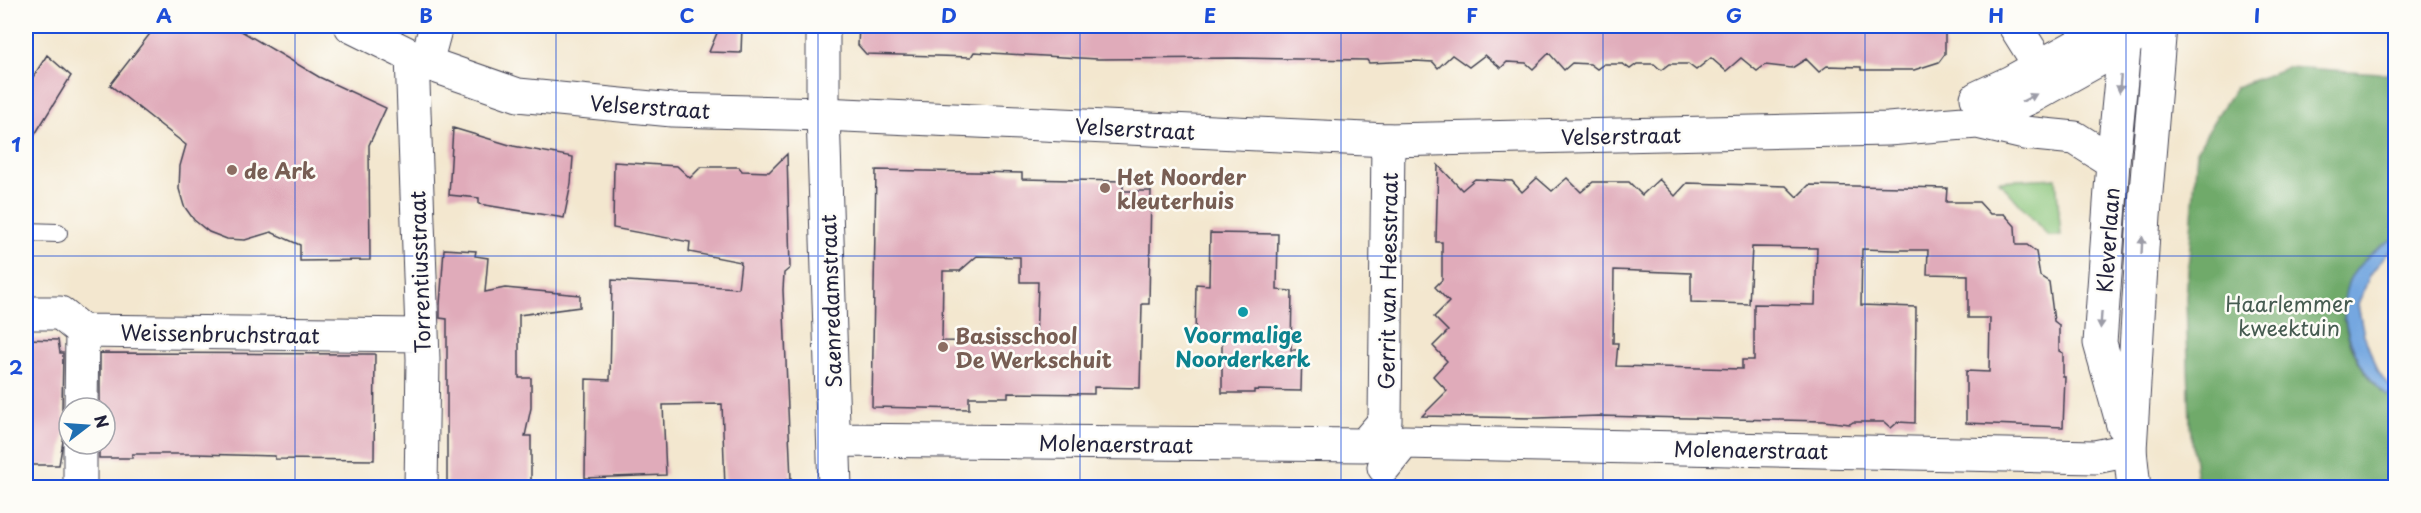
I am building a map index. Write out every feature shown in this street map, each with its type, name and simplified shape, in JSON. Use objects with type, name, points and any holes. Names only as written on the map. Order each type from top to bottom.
[{"type":"street","name":"Velserstraat","points":[[351,26],[419,59],[518,95],[672,110],[823,114],[1388,140],[1888,129],[1977,122],[2031,98],[2126,31]]},
{"type":"street","name":"Torrentiusstraat","points":[[421,488],[419,59],[436,26]]},
{"type":"street","name":"Saenredamstraat","points":[[823,26],[823,114],[835,488]]},
{"type":"street","points":[[2015,26],[2040,66]]},
{"type":"street","name":"Kleverlaan","points":[[2134,488],[2130,450],[2144,216],[2160,26]]},
{"type":"street","points":[[1934,125],[1963,104],[2040,66],[2126,31]]},
{"type":"street","name":"Kleverlaan","points":[[2126,31],[2113,162],[2100,343],[2130,450]]},
{"type":"street","points":[[1977,122],[2024,134],[2075,138],[2113,162]]},
{"type":"street","name":"Gerrit van Heesstraat","points":[[1384,452],[1388,140]]},
{"type":"street","points":[[26,313],[60,313],[82,331],[81,396]]},
{"type":"street","name":"Weissenbruchstraat","points":[[82,331],[421,336]]},
{"type":"street","name":"Molenaerstraat","points":[[835,440],[1384,452],[2095,457],[2130,450]]},
{"type":"street","points":[[80,488],[81,456]]},
{"type":"lane","points":[[26,232],[58,233]]},
{"type":"green space","name":"Haarlemmer kweektuin","points":[[2288,67],[2395,74],[2395,238],[2346,289],[2344,315],[2350,343],[2360,364],[2380,390],[2388,396],[2395,394],[2395,487],[2198,487],[2190,425],[2186,298],[2197,151],[2236,87]]},
{"type":"green space","points":[[2056,178],[2061,236],[2048,236],[1999,181]]},
{"type":"water","points":[[2395,238],[2395,249],[2387,253],[2370,275],[2358,305],[2364,335],[2378,373],[2395,392],[2388,396],[2378,387],[2360,363],[2348,333],[2344,303],[2349,282],[2359,266],[2372,253]]},
{"type":"building","points":[[156,26],[233,26],[319,77],[386,108],[369,145],[370,260],[300,261],[300,245],[271,232],[245,240],[227,239],[209,232],[194,220],[184,206],[179,189],[180,166],[186,145],[110,85]]},
{"type":"building","points":[[720,26],[742,26],[741,53],[709,52]]},
{"type":"building","points":[[859,26],[1945,26],[1945,54],[1939,62],[1914,70],[1861,70],[1861,67],[1827,66],[1819,72],[1806,59],[1792,68],[1765,65],[1757,71],[1741,58],[1726,71],[1711,58],[1696,70],[1688,64],[1669,64],[1661,70],[1654,64],[1637,64],[1630,69],[1623,64],[1604,64],[1597,69],[1590,64],[1572,63],[1564,70],[1549,53],[1533,69],[1526,63],[1507,62],[1501,68],[1485,55],[1469,67],[1452,55],[1438,68],[1433,62],[1415,61],[1369,63],[1367,60],[1238,58],[1098,59],[974,52],[971,57],[866,54],[858,45]]},
{"type":"building","points":[[47,55],[71,76],[26,149],[26,88]]},
{"type":"building","points":[[453,128],[513,146],[573,157],[571,184],[564,218],[479,204],[479,198],[449,195]]},
{"type":"building","points":[[787,154],[790,268],[784,273],[783,290],[791,480],[786,480],[787,488],[725,488],[722,404],[663,405],[666,475],[585,478],[586,379],[610,380],[612,280],[738,288],[741,262],[689,252],[690,242],[613,228],[614,162],[677,166],[690,178],[701,167],[739,167],[742,171],[769,172]]},
{"type":"building","points":[[1438,165],[1462,190],[1475,179],[1512,181],[1522,192],[1537,178],[1552,191],[1567,178],[1581,192],[1593,182],[1629,182],[1642,195],[1659,179],[1675,196],[1687,183],[1786,186],[1797,197],[1809,185],[1947,188],[1946,202],[1979,202],[1990,214],[2004,214],[2015,226],[2016,245],[2027,245],[2036,252],[2040,276],[2049,282],[2054,321],[2059,325],[2059,351],[2063,353],[2063,377],[2065,377],[2063,427],[1966,423],[1966,371],[1989,372],[1990,318],[1968,318],[1968,275],[1927,274],[1928,250],[1862,249],[1861,305],[1916,307],[1915,423],[1898,422],[1891,428],[1884,422],[1853,422],[1850,424],[1823,421],[1599,416],[1538,418],[1422,416],[1447,391],[1433,376],[1447,361],[1433,346],[1448,331],[1434,317],[1449,302],[1435,287],[1442,280],[1442,242],[1436,242]],"holes":[[[1752,247],[1817,248],[1815,305],[1754,304],[1754,360],[1742,360],[1742,369],[1616,366],[1618,343],[1613,343],[1614,270],[1691,273],[1691,302],[1749,304]]]},
{"type":"building","name":"Basisschool De Werkschuit","points":[[876,170],[1022,173],[1022,179],[1123,181],[1123,191],[1151,191],[1149,304],[1142,304],[1140,388],[1094,387],[1094,394],[1008,393],[1008,397],[969,397],[969,409],[872,407]],"holes":[[[977,256],[1020,257],[1020,282],[1038,282],[1036,343],[942,341],[943,271],[960,271]]]},
{"type":"building","name":"Voormalige Noorderkerk","points":[[1210,233],[1278,234],[1277,290],[1292,291],[1291,350],[1302,350],[1301,391],[1254,390],[1254,393],[1222,393],[1222,340],[1195,340],[1196,284],[1209,285]]},
{"type":"building","points":[[444,249],[476,251],[475,256],[488,258],[485,292],[505,288],[580,295],[580,307],[519,315],[519,378],[531,378],[531,408],[525,436],[531,436],[531,488],[447,486],[447,319],[440,318]]},
{"type":"building","points":[[26,339],[58,340],[60,353],[63,353],[62,396],[57,396],[59,465],[26,465]]},
{"type":"building","points":[[100,353],[375,354],[374,460],[275,459],[275,456],[197,454],[132,454],[132,458],[99,458],[99,456],[117,456],[117,396],[100,396]]},
{"type":"place","name":"de Ark","points":[[232,170]]},
{"type":"place","name":"Het Noorder kleuterhuis","points":[[1105,188]]},
{"type":"place","name":"Voormalige Noorderkerk","points":[[1243,312]]},
{"type":"place","name":"Basisschool De Werkschuit","points":[[943,347]]}]
